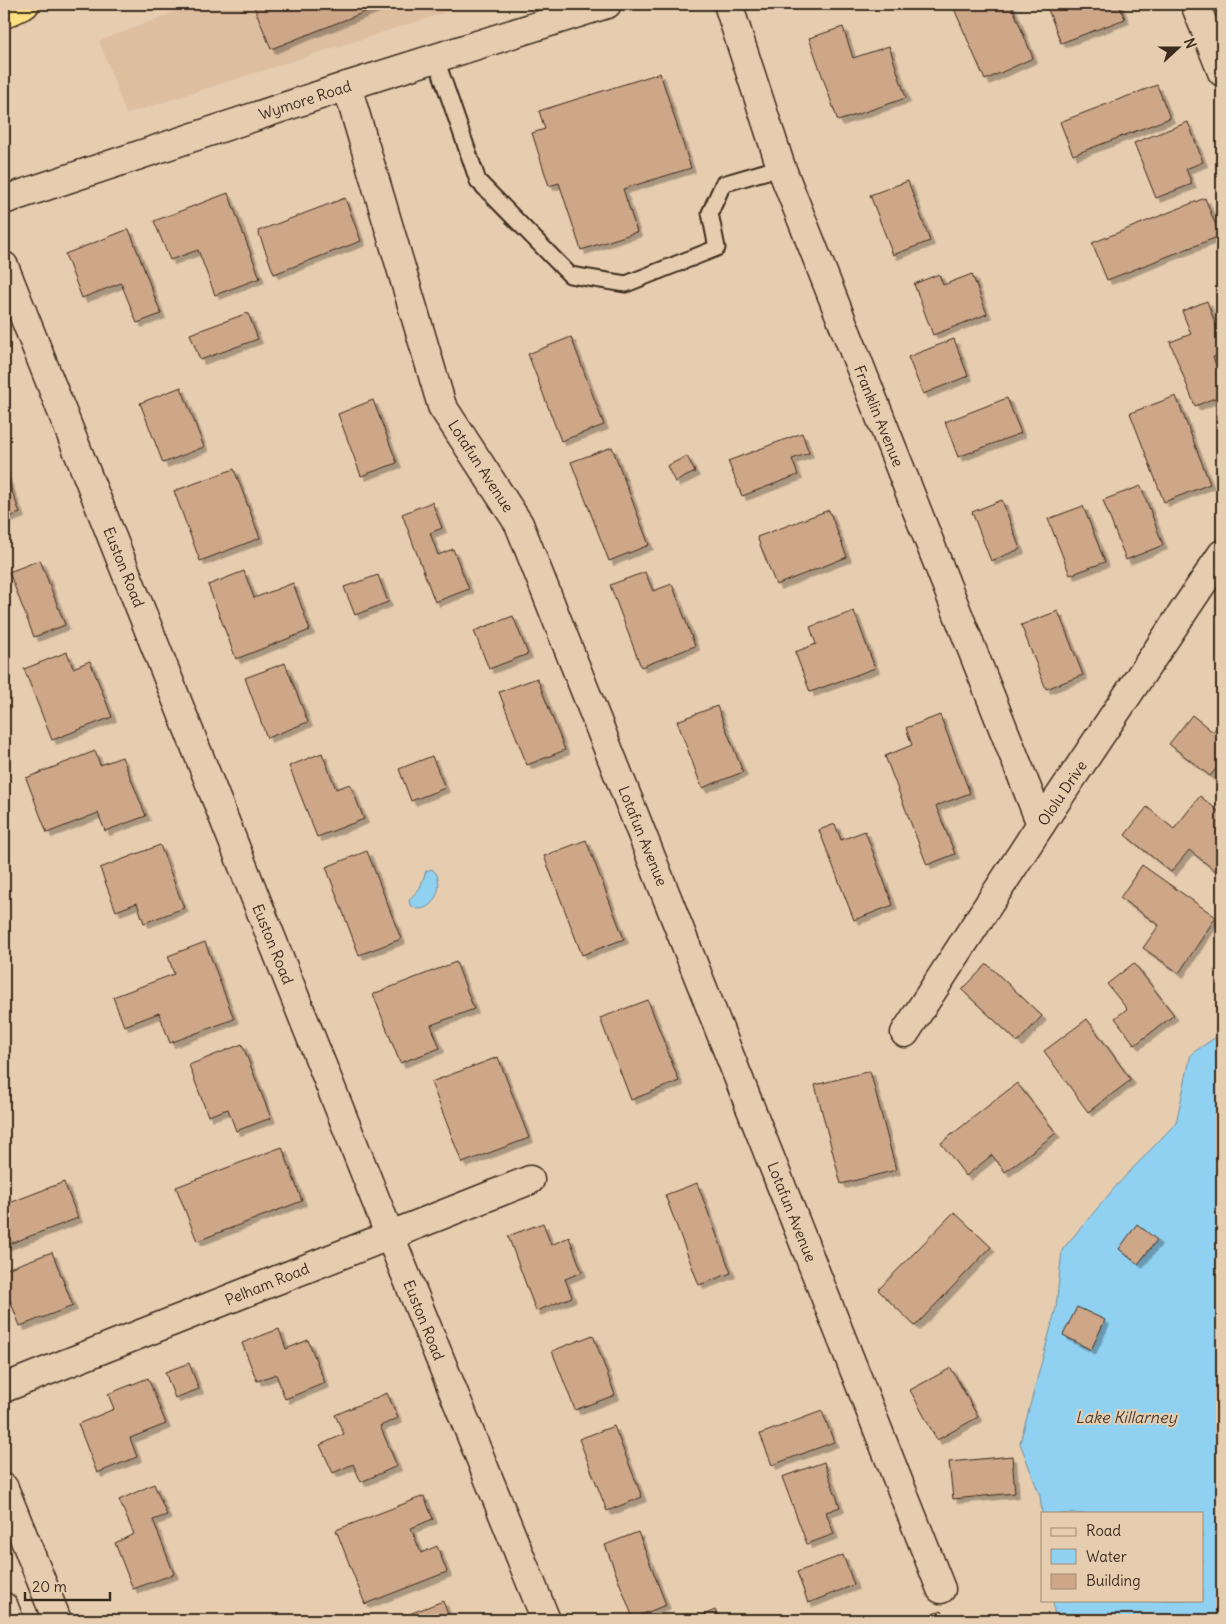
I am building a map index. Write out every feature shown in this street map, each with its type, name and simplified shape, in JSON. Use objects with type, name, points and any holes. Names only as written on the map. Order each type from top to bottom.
[{"type":"highway","points":[[4,14],[25,4]]},
{"type":"street","name":"Wymore Road","points":[[4,200],[347,86],[608,4]]},
{"type":"street","name":"Franklin Avenue","points":[[728,4],[780,166],[1041,824]]},
{"type":"street","points":[[1195,4],[1222,72]]},
{"type":"street","name":"Lotafun Avenue","points":[[347,86],[442,406],[519,524],[941,1589]]},
{"type":"street","name":"Euston Road","points":[[4,266],[390,1236],[546,1620]]},
{"type":"street","name":"Ololu Drive","points":[[905,1033],[1041,824],[1222,554]]},
{"type":"street","name":"Pelham Road","points":[[4,1388],[530,1180]]},
{"type":"street","points":[[4,1488],[57,1620]]},
{"type":"street","points":[[4,1607],[9,1620]]},
{"type":"lane","points":[[436,59],[478,180],[570,275],[626,284],[717,248],[710,213],[723,184],[780,166]]},
{"type":"shaded area","points":[[196,4],[472,4],[126,114],[99,41]]},
{"type":"water","points":[[432,869],[437,875],[439,882],[438,890],[431,904],[425,908],[418,909],[410,905],[409,900],[420,888],[426,871]]},
{"type":"water","name":"Lake Killarney","points":[[1222,1033],[1222,1620],[1055,1620],[1053,1602],[1204,1602],[1204,1512],[1042,1512],[1040,1496],[1020,1443],[1056,1308],[1062,1250],[1117,1185],[1176,1123],[1191,1054]]},
{"type":"building","points":[[253,4],[385,4],[271,49]]},
{"type":"building","points":[[952,4],[1011,4],[1033,58],[985,80]]},
{"type":"building","points":[[1046,4],[1119,4],[1125,19],[1061,43]]},
{"type":"building","points":[[843,27],[853,58],[889,46],[906,98],[838,121],[809,38]]},
{"type":"building","points":[[660,73],[691,168],[623,189],[637,232],[581,250],[559,183],[549,186],[532,133],[545,129],[539,111]]},
{"type":"building","points":[[1157,85],[1170,118],[1073,155],[1060,122]]},
{"type":"building","points":[[1188,122],[1203,162],[1186,169],[1192,184],[1156,198],[1134,143]]},
{"type":"building","points":[[908,181],[930,241],[893,255],[870,195]]},
{"type":"building","points":[[228,193],[260,278],[215,295],[198,250],[170,260],[154,221]]},
{"type":"building","points":[[345,198],[361,241],[274,274],[258,231]]},
{"type":"building","points":[[1205,198],[1220,236],[1107,280],[1092,243]]},
{"type":"building","points":[[129,229],[161,314],[137,323],[121,283],[82,298],[65,254]]},
{"type":"building","points":[[939,274],[943,285],[972,274],[987,314],[933,335],[914,284]]},
{"type":"building","points":[[1207,301],[1222,342],[1222,354],[1213,357],[1222,381],[1222,395],[1195,406],[1170,342],[1191,334],[1182,311]]},
{"type":"building","points":[[248,313],[258,339],[200,360],[190,334]]},
{"type":"building","points":[[571,337],[604,425],[561,441],[528,354]]},
{"type":"building","points":[[954,339],[968,376],[923,394],[908,357]]},
{"type":"building","points":[[181,387],[204,447],[163,463],[140,403]]},
{"type":"building","points":[[1176,396],[1210,484],[1164,502],[1130,413]]},
{"type":"building","points":[[1007,398],[1021,433],[958,457],[945,422]]},
{"type":"building","points":[[373,400],[397,463],[361,476],[338,414]]},
{"type":"building","points":[[802,433],[809,453],[792,459],[798,475],[742,496],[728,461]]},
{"type":"building","points":[[612,447],[649,545],[609,561],[571,462]]},
{"type":"building","points":[[687,456],[695,472],[675,482],[667,466]]},
{"type":"building","points":[[234,469],[260,538],[200,561],[174,491]]},
{"type":"building","points":[[4,470],[20,513],[4,519]]},
{"type":"building","points":[[1141,486],[1163,545],[1126,560],[1103,500]]},
{"type":"building","points":[[1002,500],[1020,549],[991,561],[972,512]]},
{"type":"building","points":[[432,502],[442,528],[430,533],[438,555],[453,549],[469,589],[435,602],[402,514]]},
{"type":"building","points":[[1083,506],[1105,562],[1070,575],[1048,519]]},
{"type":"building","points":[[829,510],[847,557],[776,585],[757,537]]},
{"type":"building","points":[[40,560],[65,625],[34,637],[9,572]]},
{"type":"building","points":[[244,571],[254,598],[293,583],[310,630],[236,659],[208,585]]},
{"type":"building","points":[[645,572],[653,591],[672,584],[695,646],[641,667],[610,585]]},
{"type":"building","points":[[378,575],[388,602],[355,615],[344,587]]},
{"type":"building","points":[[854,611],[875,668],[810,692],[795,652],[816,644],[810,627]]},
{"type":"building","points":[[1058,611],[1083,675],[1046,689],[1021,625]]},
{"type":"building","points":[[513,616],[528,654],[489,669],[474,631]]},
{"type":"building","points":[[67,652],[73,668],[90,661],[112,717],[52,740],[24,669]]},
{"type":"building","points":[[285,663],[308,722],[267,738],[245,678]]},
{"type":"building","points":[[537,678],[565,750],[527,765],[499,692]]},
{"type":"building","points":[[717,706],[743,772],[702,788],[677,721]]},
{"type":"building","points":[[940,715],[970,793],[936,806],[955,854],[927,865],[885,756],[912,745],[906,728]]},
{"type":"building","points":[[1192,715],[1213,732],[1222,720],[1222,766],[1220,764],[1210,776],[1169,744]]},
{"type":"building","points":[[95,751],[100,765],[122,757],[146,816],[105,831],[98,813],[47,833],[26,778]]},
{"type":"building","points":[[322,753],[336,789],[350,784],[364,819],[317,837],[289,766]]},
{"type":"building","points":[[432,756],[445,788],[411,801],[399,769]]},
{"type":"building","points":[[1200,796],[1222,814],[1222,876],[1189,850],[1171,872],[1125,835],[1147,807],[1174,829]]},
{"type":"building","points":[[835,824],[841,840],[865,831],[893,905],[854,920],[819,830]]},
{"type":"building","points":[[586,840],[624,939],[582,955],[544,856]]},
{"type":"building","points":[[160,845],[184,908],[144,923],[137,903],[116,911],[100,868]]},
{"type":"building","points":[[367,851],[401,939],[359,955],[326,867]]},
{"type":"building","points":[[1142,865],[1216,917],[1179,973],[1143,948],[1159,925],[1120,898]]},
{"type":"building","points":[[205,942],[234,1019],[170,1043],[159,1013],[124,1026],[113,997],[174,974],[168,956]]},
{"type":"building","points":[[456,962],[474,1009],[431,1025],[440,1048],[400,1063],[373,994]]},
{"type":"building","points":[[1134,963],[1174,1015],[1135,1045],[1115,1018],[1127,1009],[1107,984]]},
{"type":"building","points":[[987,964],[1042,1016],[1018,1042],[962,990]]},
{"type":"building","points":[[648,1000],[679,1081],[631,1100],[600,1018]]},
{"type":"building","points":[[1087,1019],[1131,1080],[1088,1112],[1044,1051]]},
{"type":"building","points":[[242,1044],[271,1118],[236,1131],[228,1109],[208,1116],[189,1065]]},
{"type":"building","points":[[498,1057],[529,1138],[462,1163],[431,1082]]},
{"type":"building","points":[[870,1071],[896,1170],[841,1184],[815,1085]]},
{"type":"building","points":[[1017,1083],[1056,1133],[1005,1172],[992,1155],[966,1176],[941,1143]]},
{"type":"building","points":[[282,1147],[302,1201],[197,1241],[176,1187]]},
{"type":"building","points":[[64,1182],[78,1218],[4,1246],[4,1205]]},
{"type":"building","points":[[697,1183],[731,1273],[699,1285],[665,1195]]},
{"type":"building","points":[[954,1212],[991,1247],[915,1326],[878,1290]]},
{"type":"building","points":[[543,1223],[551,1245],[569,1237],[582,1272],[565,1279],[572,1297],[536,1311],[508,1236]]},
{"type":"building","points":[[1137,1224],[1157,1240],[1138,1264],[1119,1249]]},
{"type":"building","points":[[52,1252],[73,1306],[20,1326],[4,1285],[4,1270]]},
{"type":"building","points":[[1077,1307],[1105,1320],[1091,1350],[1063,1335]]},
{"type":"building","points":[[279,1329],[286,1349],[308,1340],[325,1383],[285,1399],[276,1374],[257,1381],[242,1343]]},
{"type":"building","points":[[593,1335],[615,1395],[575,1410],[552,1351]]},
{"type":"building","points":[[189,1363],[199,1389],[175,1398],[165,1372]]},
{"type":"building","points":[[951,1368],[978,1417],[937,1440],[910,1390]]},
{"type":"building","points":[[148,1378],[166,1424],[130,1438],[137,1457],[97,1473],[78,1424],[114,1409],[108,1394]]},
{"type":"building","points":[[387,1393],[398,1418],[380,1426],[397,1466],[361,1482],[353,1464],[333,1473],[320,1445],[344,1434],[335,1415]]},
{"type":"building","points":[[822,1411],[834,1442],[772,1465],[760,1434]]},
{"type":"building","points":[[614,1426],[642,1497],[607,1511],[579,1439]]},
{"type":"building","points":[[1012,1456],[1015,1493],[953,1499],[949,1462]]},
{"type":"building","points":[[824,1462],[840,1507],[826,1512],[834,1534],[807,1544],[782,1477]]},
{"type":"building","points":[[154,1484],[167,1515],[153,1520],[174,1574],[133,1589],[115,1543],[134,1534],[119,1500]]},
{"type":"building","points":[[424,1496],[433,1519],[411,1528],[421,1553],[437,1546],[447,1572],[365,1604],[336,1530]]},
{"type":"building","points":[[638,1532],[666,1605],[633,1618],[605,1545]]},
{"type":"building","points":[[843,1555],[854,1585],[808,1603],[797,1572]]},
{"type":"building","points":[[443,1601],[450,1620],[394,1620]]},
{"type":"building","points":[[715,1610],[720,1620],[692,1620]]},
{"type":"building","points":[[942,1611],[945,1620],[914,1620]]}]
